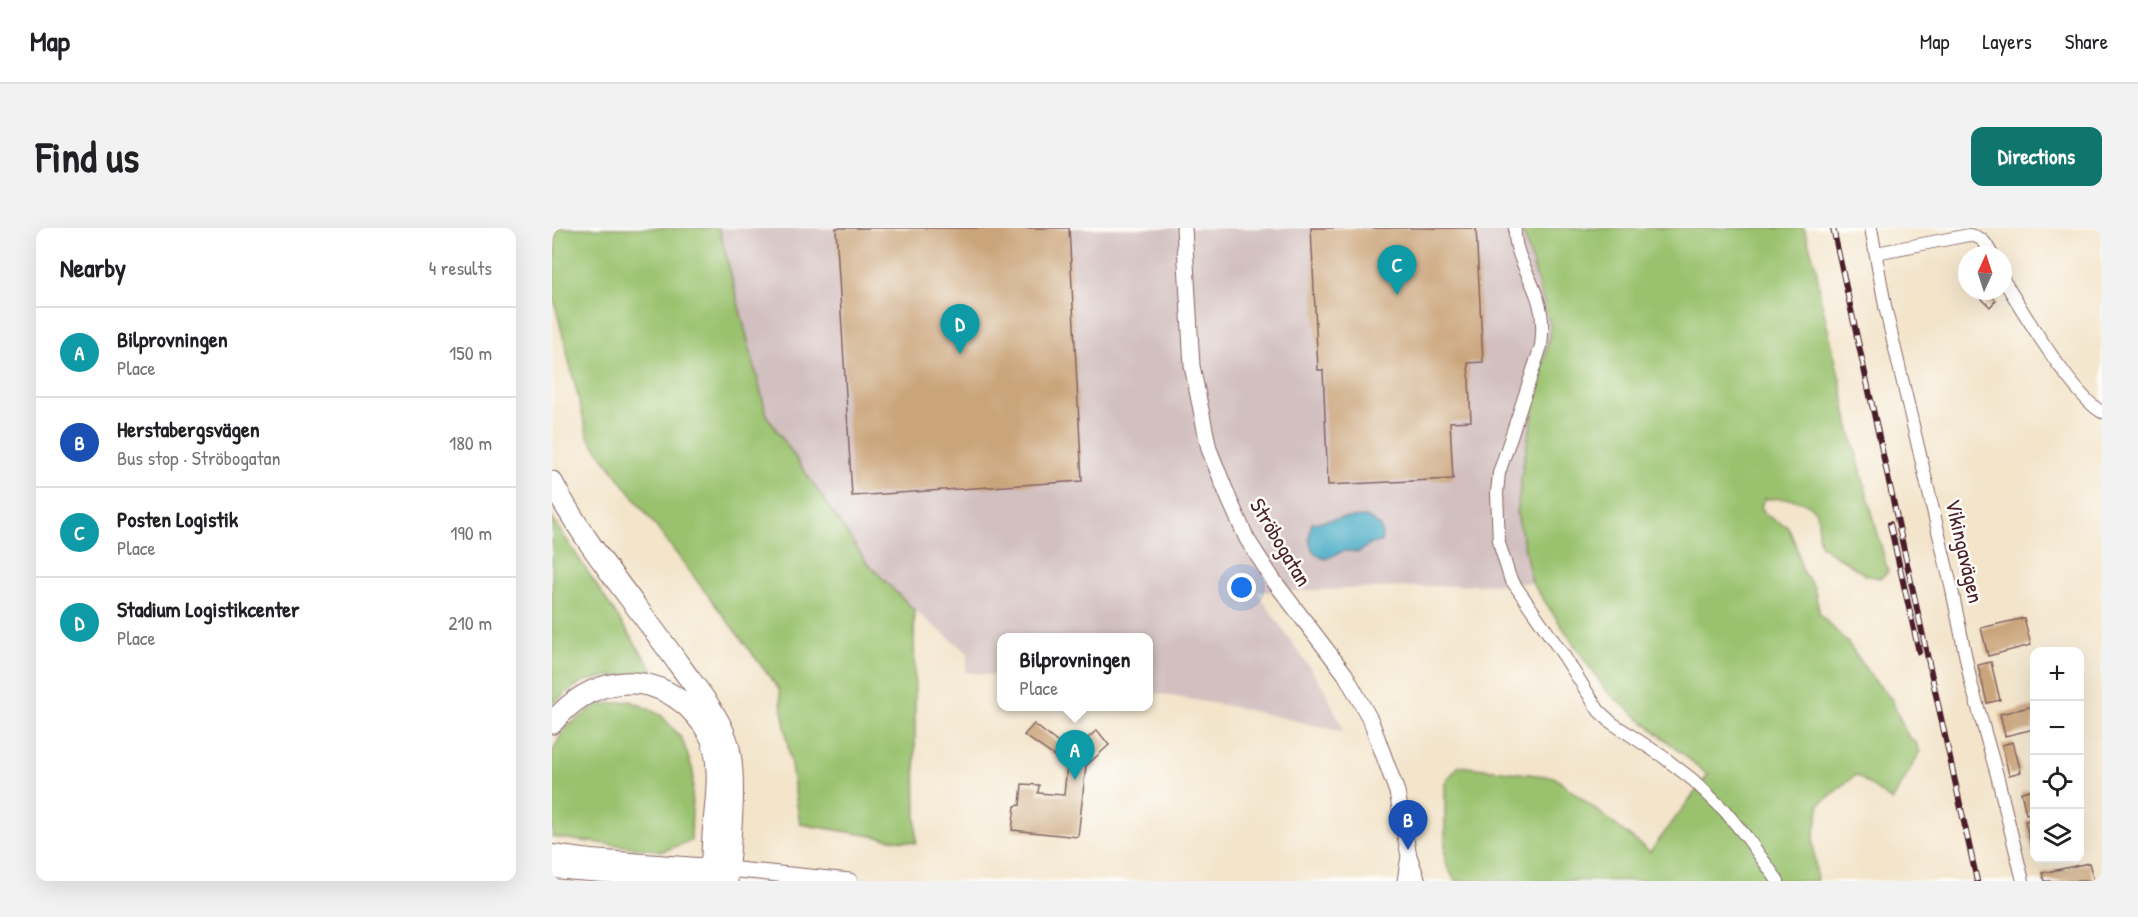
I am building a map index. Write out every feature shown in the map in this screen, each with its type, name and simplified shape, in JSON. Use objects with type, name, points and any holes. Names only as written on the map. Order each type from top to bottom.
[{"type":"highway","points":[[552,482],[587,539],[669,650],[720,725],[729,748],[731,776],[716,876]]},
{"type":"highway","points":[[552,723],[585,694],[623,682],[651,686],[677,698],[698,716],[711,738],[717,764],[716,876]]},
{"type":"main road","points":[[558,862],[716,876]]},
{"type":"street","name":"Ströbogatan","points":[[1184,228],[1192,366],[1209,449],[1228,499],[1247,539],[1274,581],[1345,674],[1371,720],[1397,792],[1409,856],[1418,881]]},
{"type":"street","points":[[1515,228],[1516,246],[1537,298],[1543,330],[1541,346],[1499,473],[1497,493],[1499,543],[1507,572],[1516,589],[1564,656],[1599,711],[1612,723],[1693,780],[1725,811],[1778,881]]},
{"type":"street","name":"Vikingavägen","points":[[1871,228],[1886,311],[1950,580],[1971,683],[2024,881]]},
{"type":"street","points":[[1876,253],[1969,236],[1980,237],[1988,246]]},
{"type":"street","points":[[2012,295],[2067,375],[2085,398],[2102,412]]},
{"type":"street","name":"Ströbogatan","points":[[1405,881],[1409,856]]},
{"type":"street","points":[[716,876],[850,881]]},
{"type":"shaded area","points":[[719,228],[1522,228],[1551,327],[1523,464],[1517,513],[1532,583],[1257,592],[1325,690],[1344,732],[1239,708],[1153,693],[1153,633],[997,633],[997,676],[966,672],[968,653],[914,610],[867,563],[767,416]]},
{"type":"green space","points":[[557,228],[719,228],[767,416],[867,563],[914,610],[916,843],[800,824],[779,689],[588,437],[552,292]]},
{"type":"green space","points":[[1522,228],[1804,228],[1816,267],[1848,423],[1888,572],[1880,578],[1866,575],[1821,546],[1818,518],[1815,511],[1803,502],[1764,499],[1761,507],[1767,516],[1788,527],[1796,546],[1802,571],[1814,587],[1820,615],[1848,643],[1870,675],[1892,700],[1908,736],[1915,741],[1920,752],[1892,801],[1856,775],[1820,804],[1813,842],[1817,881],[1455,881],[1445,862],[1445,782],[1459,766],[1554,777],[1650,852],[1708,775],[1606,691],[1532,583],[1517,513],[1523,464],[1551,327]]},
{"type":"green space","points":[[552,518],[658,678],[610,676],[582,682],[552,703]]},
{"type":"green space","points":[[631,701],[661,715],[682,739],[693,771],[691,841],[663,851],[552,837],[552,752],[565,728],[597,705]]},
{"type":"water","points":[[1366,517],[1380,526],[1381,542],[1370,544],[1359,552],[1344,551],[1325,559],[1319,557],[1312,549],[1309,539],[1312,523]]},
{"type":"building","points":[[836,228],[1069,228],[1082,481],[852,496]]},
{"type":"building","points":[[1311,228],[1476,228],[1483,362],[1468,363],[1471,421],[1450,422],[1453,479],[1328,485],[1323,370],[1318,370]]},
{"type":"building","points":[[1983,300],[1996,300],[1990,307]]},
{"type":"building","points":[[2024,618],[2031,645],[1988,656],[1981,628]]},
{"type":"building","points":[[1991,662],[2000,700],[1987,703],[1978,665]]},
{"type":"building","points":[[2030,707],[2030,730],[2005,736],[2000,714]]},
{"type":"building","points":[[1034,724],[1071,753],[1097,730],[1109,745],[1086,766],[1078,837],[1012,830],[1015,806],[1020,805],[1022,784],[1039,785],[1038,793],[1064,795],[1067,765],[1024,735]]},
{"type":"building","points":[[2013,742],[2021,772],[2009,775],[2002,745]]},
{"type":"building","points":[[2030,790],[2030,813],[2026,814],[2021,792]]},
{"type":"building","points":[[2030,820],[2030,842],[2025,821]]},
{"type":"building","points":[[2089,863],[2094,881],[2044,881],[2042,873]]},
{"type":"railway","points":[[1833,228],[1977,881]]},
{"type":"railway","points":[[1890,524],[1919,652]]},
{"type":"place","name":"Posten Logistik","points":[[1397,295]]},
{"type":"place","name":"Stadium Logistikcenter","points":[[960,354]]},
{"type":"place","name":"Bilprovningen","points":[[1075,780]]},
{"type":"place","name":"Herstabergsvägen","points":[[1408,850]]}]
